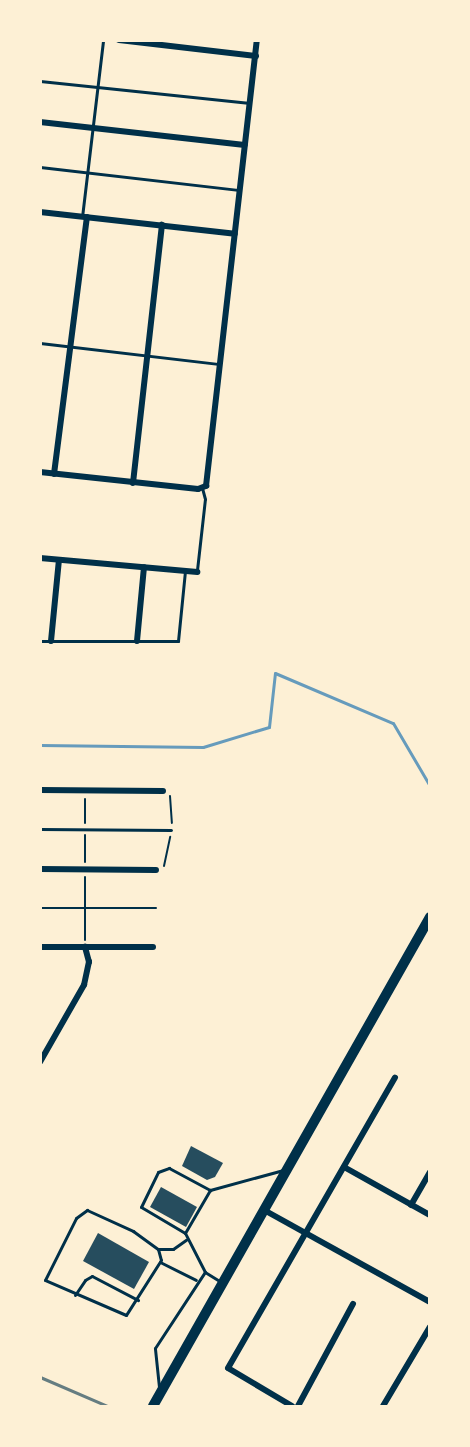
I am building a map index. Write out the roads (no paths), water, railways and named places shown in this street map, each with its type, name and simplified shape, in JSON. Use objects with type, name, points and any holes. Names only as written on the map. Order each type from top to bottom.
[{"type":"main road","points":[[153,1407],[429,917]]},
{"type":"main road","points":[[419,935],[429,926]]},
{"type":"street","points":[[119,40],[256,56]]},
{"type":"street","points":[[40,472],[133,483],[204,487],[221,364],[257,40]]},
{"type":"street","points":[[40,122],[245,145]]},
{"type":"street","points":[[40,212],[235,234]]},
{"type":"street","points":[[54,474],[84,217]]},
{"type":"street","points":[[133,483],[162,225]]},
{"type":"street","points":[[40,558],[197,572]]},
{"type":"street","points":[[51,641],[59,560]]},
{"type":"street","points":[[137,641],[144,567]]},
{"type":"street","points":[[40,790],[163,791]]},
{"type":"street","points":[[40,869],[156,870]]},
{"type":"street","points":[[40,947],[153,947]]},
{"type":"street","points":[[40,1062],[84,985],[89,962],[86,947]]},
{"type":"street","points":[[292,1407],[228,1367],[307,1234],[395,1078]]},
{"type":"street","points":[[344,1167],[429,1215]]},
{"type":"street","points":[[411,1205],[429,1172]]},
{"type":"street","points":[[264,1210],[429,1302]]},
{"type":"street","points":[[298,1407],[354,1304]]},
{"type":"street","points":[[383,1407],[429,1327]]},
{"type":"lane","points":[[84,217],[103,40]]},
{"type":"lane","points":[[40,81],[250,103]]},
{"type":"lane","points":[[40,167],[240,190]]},
{"type":"lane","points":[[40,343],[221,364]]},
{"type":"lane","points":[[197,572],[205,499],[204,487]]},
{"type":"lane","points":[[40,641],[178,641],[185,571]]},
{"type":"lane","points":[[40,829],[171,830]]},
{"type":"lane","points":[[185,1233],[141,1207],[158,1172],[169,1168],[210,1190],[287,1169]]},
{"type":"lane","points":[[210,1190],[185,1233],[186,1240],[205,1272],[222,1283]]},
{"type":"lane","points":[[158,1249],[160,1262],[138,1300],[123,1316],[50,1285],[45,1277],[76,1218],[84,1211],[93,1210],[158,1249],[173,1249],[186,1240]]},
{"type":"lane","points":[[160,1262],[196,1281]]},
{"type":"lane","points":[[159,1395],[155,1348],[196,1281],[205,1272]]},
{"type":"lane","points":[[75,1296],[85,1280],[92,1276],[138,1300]]},
{"type":"waterway","points":[[40,745],[203,747],[269,727],[275,673],[393,723],[430,786]]},
{"type":"railway","points":[[40,1377],[107,1406]]}]
